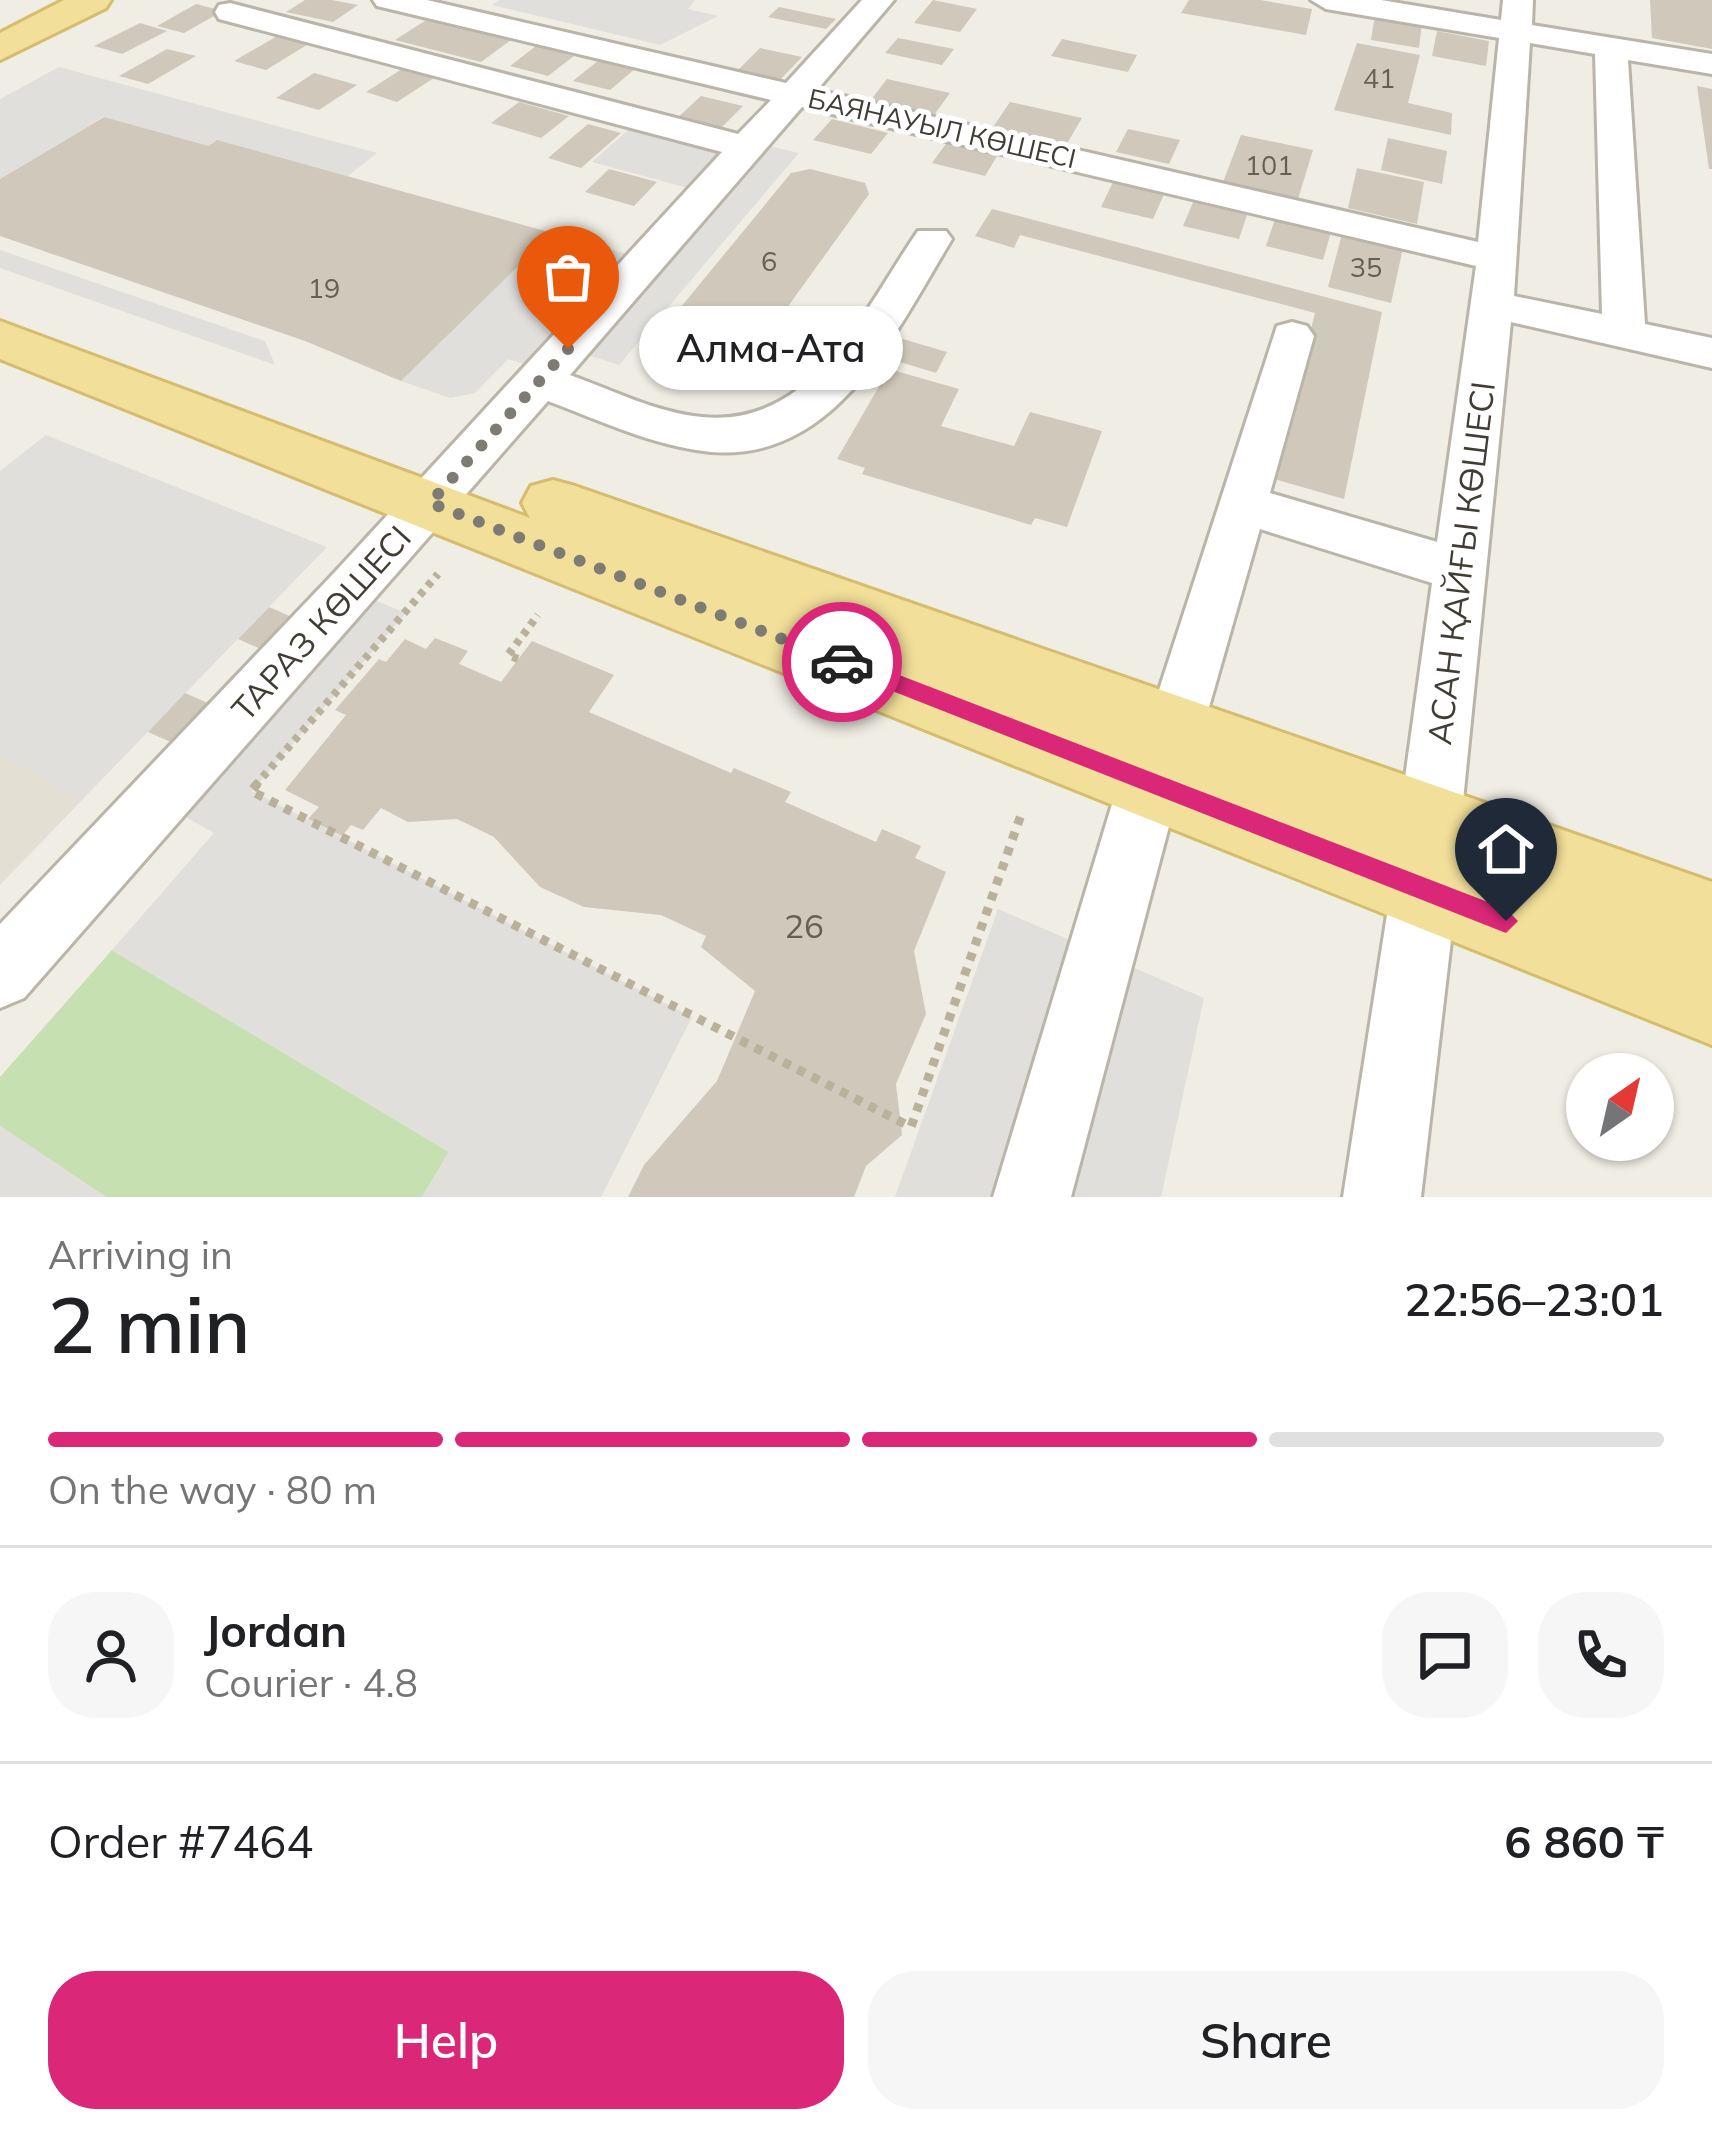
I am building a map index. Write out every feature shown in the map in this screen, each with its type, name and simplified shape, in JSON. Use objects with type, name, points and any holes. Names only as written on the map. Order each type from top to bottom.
[{"type":"main road","points":[[0,48],[94,0]]},
{"type":"main road","points":[[4,332],[445,487],[1427,855],[1712,1001]]},
{"type":"main road","points":[[1427,855],[1712,923]]},
{"type":"street","name":"БАЯНАУЫЛ КӨШЕСІ","points":[[388,0],[797,96],[1494,281],[1624,334],[1712,353]]},
{"type":"street","name":"ТАРАЗ КӨШЕСІ","points":[[0,974],[445,487],[879,0]]},
{"type":"street","points":[[1325,0],[1516,15],[1611,47],[1712,64]]},
{"type":"street","points":[[230,12],[749,148]]},
{"type":"street","name":"АСАН ҚАЙҒЫ КӨШЕСІ","points":[[1382,1197],[1462,572],[1494,281],[1516,15]]},
{"type":"street","points":[[1611,47],[1624,334]]},
{"type":"street","points":[[540,380],[700,434],[748,434],[796,420],[830,393],[932,239]]},
{"type":"street","points":[[1032,1197],[1292,336]]},
{"type":"street","points":[[1242,504],[1462,572]]},
{"type":"path","points":[[438,574],[251,791],[910,1126],[1022,812]]},
{"type":"path","points":[[518,659],[508,655],[538,615]]},
{"type":"shaded area","points":[[500,0],[695,0],[688,9],[718,16],[660,45],[492,5]]},
{"type":"shaded area","points":[[59,67],[377,153],[348,176],[103,117],[0,179],[0,99]]},
{"type":"shaded area","points":[[635,124],[734,150],[695,190],[592,162]]},
{"type":"shaded area","points":[[765,145],[799,153],[619,365],[581,353]]},
{"type":"shaded area","points":[[552,233],[634,256],[533,367],[508,359],[475,393],[450,398],[401,381]]},
{"type":"shaded area","points":[[0,250],[265,341],[275,365],[0,268]]},
{"type":"shaded area","points":[[46,435],[327,547],[81,801],[0,754],[0,471]]},
{"type":"shaded area","points":[[362,595],[406,613],[252,791],[692,1017],[601,1197],[422,1197],[449,1152],[112,950],[214,833],[168,807]]},
{"type":"shaded area","points":[[0,754],[81,801],[0,885]]},
{"type":"shaded area","points":[[998,909],[1204,998],[1161,1197],[895,1197]]},
{"type":"shaded area","points":[[0,1126],[106,1197],[0,1197]]},
{"type":"green space","points":[[112,950],[449,1152],[422,1197],[106,1197],[0,1126],[0,1077]]},
{"type":"building","points":[[305,0],[358,5],[333,22],[286,12]]},
{"type":"building","points":[[933,0],[977,9],[960,32],[914,23]]},
{"type":"building","points":[[1189,0],[1260,0],[1312,9],[1306,35],[1181,13]]},
{"type":"building","points":[[1650,0],[1712,0],[1712,49],[1652,38]]},
{"type":"building","points":[[196,4],[223,11],[184,33],[157,26]]},
{"type":"building","points":[[779,7],[836,19],[826,29],[768,17]]},
{"type":"building","points":[[1375,15],[1422,23],[1419,48],[1371,40]]},
{"type":"building","points":[[431,17],[515,37],[481,62],[395,40]]},
{"type":"building","points":[[140,23],[167,31],[122,54],[94,46]]},
{"type":"building","points":[[1437,31],[1489,41],[1486,66],[1432,56]]},
{"type":"building","points":[[279,35],[310,43],[266,70],[234,61]]},
{"type":"building","points":[[898,38],[954,49],[942,65],[885,53]]},
{"type":"building","points":[[1062,39],[1137,55],[1128,72],[1051,56]]},
{"type":"building","points":[[1357,43],[1420,55],[1408,103],[1452,113],[1451,135],[1334,110]]},
{"type":"building","points":[[536,46],[574,56],[548,76],[510,66]]},
{"type":"building","points":[[760,48],[802,57],[780,80],[737,71]]},
{"type":"building","points":[[167,49],[196,56],[148,84],[119,76]]},
{"type":"building","points":[[599,60],[635,69],[610,90],[573,81]]},
{"type":"building","points":[[405,67],[437,76],[397,102],[366,92]]},
{"type":"building","points":[[314,73],[357,85],[319,110],[276,98]]},
{"type":"building","points":[[887,79],[950,93],[934,115],[870,101]]},
{"type":"building","points":[[1697,86],[1712,89],[1712,169],[1709,169]]},
{"type":"building","points":[[701,96],[743,106],[717,132],[674,121]]},
{"type":"building","points":[[519,102],[569,116],[541,138],[491,123]]},
{"type":"building","points":[[1010,102],[1082,118],[1065,147],[991,130]]},
{"type":"building","points":[[104,117],[209,146],[217,140],[552,233],[401,381],[305,341],[0,236],[0,179]]},
{"type":"building","points":[[832,119],[888,133],[871,154],[813,140]]},
{"type":"building","points":[[588,124],[621,133],[581,168],[548,158]]},
{"type":"building","points":[[1128,129],[1180,140],[1169,164],[1116,152]]},
{"type":"building","points":[[1241,135],[1313,150],[1298,199],[1223,182]]},
{"type":"building","points":[[1388,138],[1447,151],[1442,184],[1381,170]]},
{"type":"building","points":[[948,141],[999,153],[985,176],[932,163]]},
{"type":"building","points":[[1357,168],[1424,182],[1417,224],[1348,208]]},
{"type":"building","points":[[609,169],[657,182],[634,206],[585,192]]},
{"type":"building","points":[[810,169],[865,183],[869,194],[771,330],[795,338],[760,387],[678,371],[675,362],[644,352],[791,173]]},
{"type":"building","points":[[1114,180],[1165,192],[1153,219],[1101,207]]},
{"type":"building","points":[[1194,200],[1248,212],[1239,239],[1183,226]]},
{"type":"building","points":[[992,209],[1382,312],[1344,499],[1274,479],[1315,313],[1020,235],[1014,248],[975,236]]},
{"type":"building","points":[[1275,219],[1331,232],[1323,260],[1266,246]]},
{"type":"building","points":[[1342,234],[1403,248],[1391,303],[1328,287]]},
{"type":"building","points":[[896,337],[947,352],[936,373],[884,357]]},
{"type":"building","points":[[889,369],[959,389],[941,426],[1014,446],[1030,412],[1102,431],[1067,527],[1035,518],[1031,525],[862,474],[865,468],[837,459]]},
{"type":"building","points":[[269,607],[294,618],[263,650],[238,639]]},
{"type":"building","points":[[435,638],[468,651],[459,664],[501,682],[532,641],[614,675],[589,712],[731,773],[734,768],[791,792],[785,802],[876,842],[882,829],[921,846],[915,858],[946,872],[914,951],[926,1014],[896,1084],[902,1135],[866,1166],[854,1197],[628,1197],[644,1165],[717,1081],[755,991],[701,947],[706,936],[661,915],[584,907],[540,887],[494,837],[457,819],[408,822],[381,808],[363,830],[351,825],[342,836],[308,819],[319,807],[285,790],[346,715],[335,710],[379,659],[386,662],[405,639],[426,649]]},
{"type":"building","points":[[185,693],[210,704],[173,743],[148,732]]},
{"type":"way so far","points":[[568,349],[430,503],[842,662]]},
{"type":"place","name":"Алма-Ата","points":[[568,349]]},
{"type":"route","points":[[842,662],[1506,921]]}]
